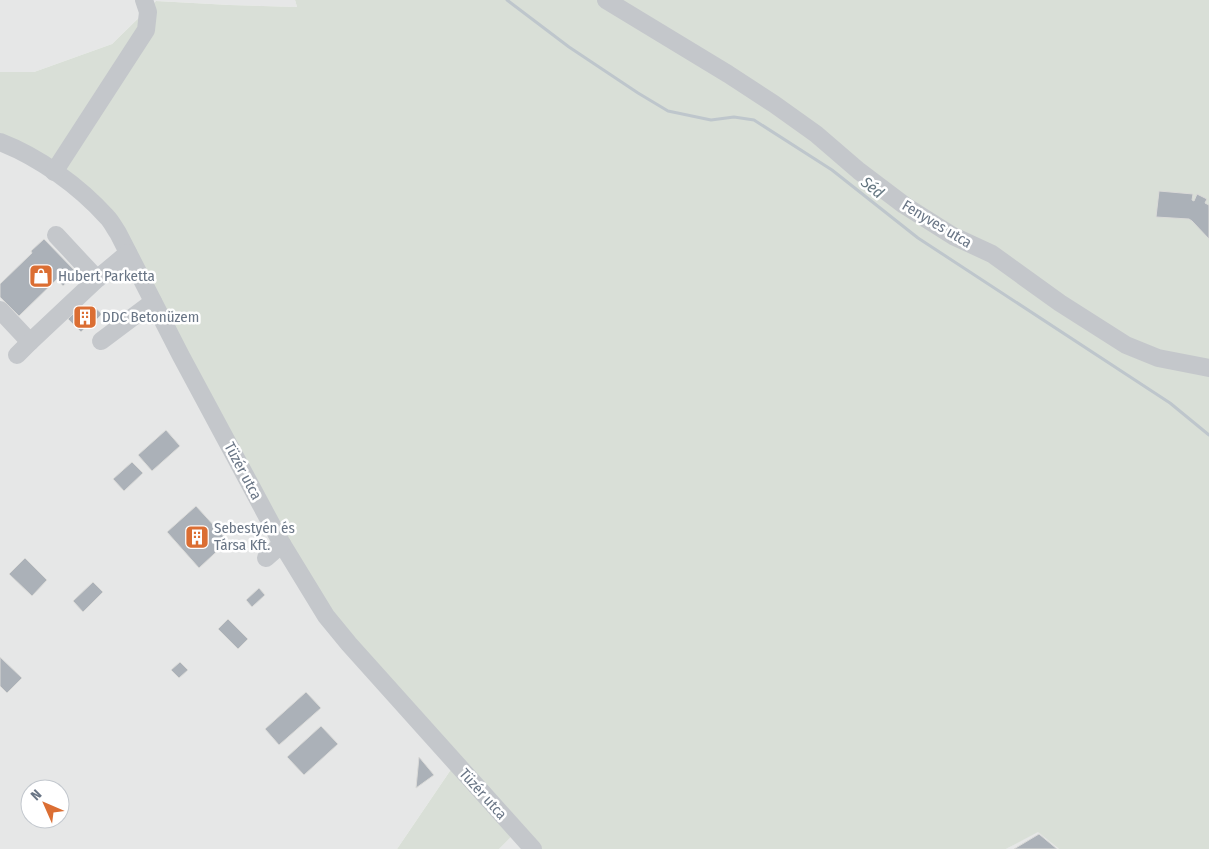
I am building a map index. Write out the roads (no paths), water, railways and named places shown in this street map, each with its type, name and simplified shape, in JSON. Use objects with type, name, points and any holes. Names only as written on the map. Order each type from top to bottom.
[{"type":"street","points":[[54,172],[146,30],[148,12],[144,0]]},
{"type":"street","name":"Fenyves utca","points":[[606,0],[774,104],[816,134],[858,171],[904,205],[953,236],[992,254],[1060,303],[1126,346],[1158,358],[1209,368]]},
{"type":"street","name":"Tüzér utca","points":[[0,142],[29,156],[54,172],[79,190],[108,217],[282,544],[326,616],[533,849]]},
{"type":"street","points":[[56,235],[97,279]]},
{"type":"street","points":[[17,355],[97,279],[128,253]]},
{"type":"street","points":[[100,341],[153,302]]},
{"type":"street","points":[[0,310],[30,342]]},
{"type":"street","points":[[266,558],[282,544]]},
{"type":"waterway","name":"Séd","points":[[507,0],[569,47],[668,111],[711,120],[734,117],[754,120],[832,170],[918,238],[1170,403],[1209,435]]},
{"type":"place","name":"Hubert Parketta","points":[[41,276]]},
{"type":"place","name":"DDC Betonüzem","points":[[85,317]]},
{"type":"place","name":"Sebestyén és Társa Kft.","points":[[197,537]]}]
